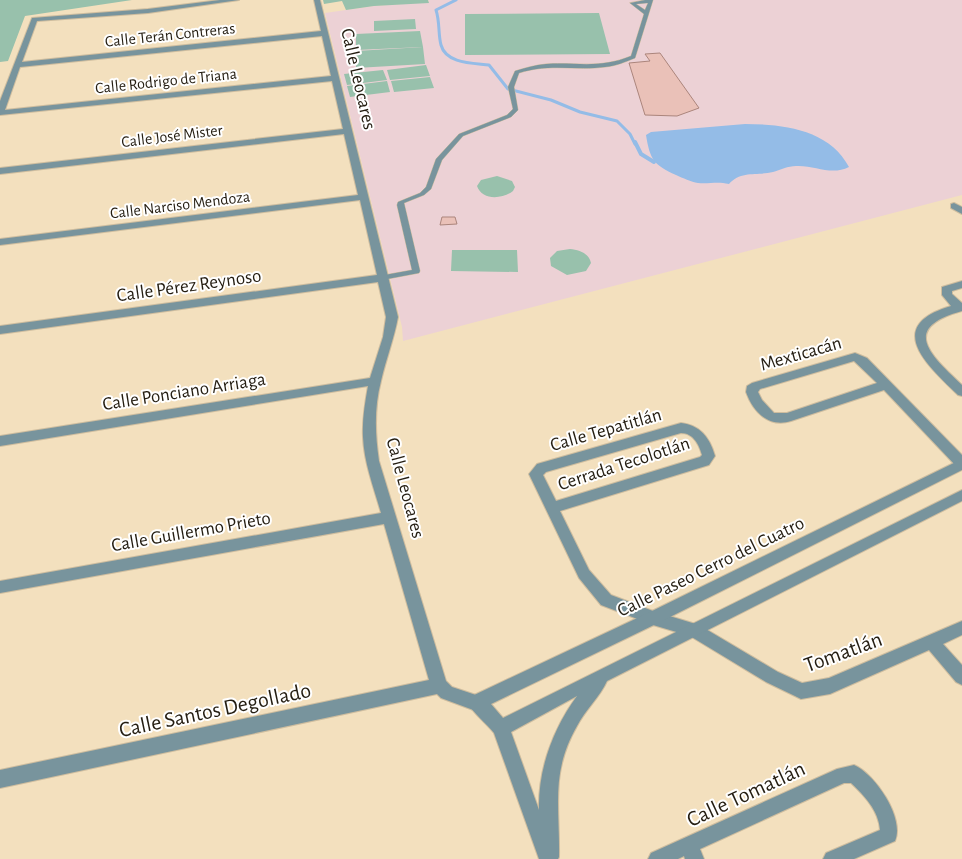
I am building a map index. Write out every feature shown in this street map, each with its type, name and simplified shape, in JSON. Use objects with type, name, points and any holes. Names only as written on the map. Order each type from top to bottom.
[{"type":"street","points":[[0,112],[34,19],[148,11],[236,0]]},
{"type":"street","name":"Calle Leocares","points":[[317,0],[392,317],[375,381],[369,416],[369,438],[373,462],[439,686]]},
{"type":"street","name":"Calle Terán Contreras","points":[[17,65],[325,33]]},
{"type":"street","name":"Calle Rodrigo de Triana","points":[[0,112],[336,78]]},
{"type":"street","name":"Calle José Mister","points":[[0,171],[348,130]]},
{"type":"street","name":"Calle Narciso Mendoza","points":[[0,242],[364,197]]},
{"type":"street","name":"Calle Pérez Reynoso","points":[[0,330],[382,278]]},
{"type":"street","points":[[962,284],[946,289],[947,296],[960,307],[931,318],[923,325],[919,335],[924,349],[935,366],[962,392]]},
{"type":"street","name":"Mexticacán","points":[[885,385],[787,418],[778,419],[770,416],[751,394],[751,388],[756,386],[855,357],[863,361],[962,464]]},
{"type":"street","name":"Calle Ponciano Arriaga","points":[[0,441],[375,381]]},
{"type":"street","name":"Cerrada Tecolotlán","points":[[550,508],[704,461],[709,456],[696,432],[688,428]]},
{"type":"street","name":"Calle Tepatitlán","points":[[536,474],[542,468],[688,428]]},
{"type":"street","name":"Calle Paseo Cerro del Cuatro","points":[[476,703],[654,618],[962,464]]},
{"type":"street","name":"Cerrada Tecolotlán","points":[[536,474],[550,508],[584,574],[606,600],[654,618],[694,630]]},
{"type":"street","points":[[501,728],[962,495]]},
{"type":"street","name":"Calle Guillermo Prieto","points":[[0,587],[390,517]]},
{"type":"street","name":"Tomatlán","points":[[694,630],[772,677],[802,691],[830,686],[962,628]]},
{"type":"street","points":[[932,642],[962,677]]},
{"type":"street","points":[[549,859],[551,838],[548,795],[552,764],[564,730],[586,696],[604,675]]},
{"type":"street","points":[[439,686],[448,693],[476,703],[490,714],[501,728],[549,859]]},
{"type":"street","name":"Calle Santos Degollado","points":[[0,779],[439,686]]},
{"type":"street","name":"Calle Tomatlán","points":[[657,859],[692,852],[843,775],[854,774],[862,781],[886,816],[890,826],[889,835],[832,859]]},
{"type":"lane","points":[[382,278],[416,271],[400,205],[402,202],[422,194],[429,188],[439,159],[462,135],[508,116],[516,109],[512,90],[517,72],[536,65],[601,68],[623,62],[633,57],[650,1],[629,2],[646,13]]},
{"type":"shaded area","points":[[428,0],[962,0],[962,195],[403,341],[402,327],[325,13],[374,6],[429,2]]},
{"type":"green space","points":[[0,0],[132,0],[25,16],[8,61],[0,62]]},
{"type":"green space","points":[[323,0],[428,0],[429,3],[374,6],[346,10],[342,1],[324,4]]},
{"type":"green space","points":[[599,13],[610,54],[465,55],[465,14]]},
{"type":"green space","points":[[415,19],[416,29],[374,31],[374,21]]},
{"type":"green space","points":[[420,31],[423,47],[356,50],[356,34]]},
{"type":"green space","points":[[423,47],[425,64],[356,68],[356,51]]},
{"type":"green space","points":[[426,65],[430,76],[390,80],[387,70]]},
{"type":"green space","points":[[383,70],[387,80],[347,85],[344,74]]},
{"type":"green space","points":[[430,77],[434,88],[394,92],[391,81]]},
{"type":"green space","points":[[387,81],[390,92],[350,97],[347,86]]},
{"type":"green space","points":[[497,176],[512,181],[515,187],[513,191],[499,197],[483,194],[477,186],[481,180]]},
{"type":"green space","points":[[570,249],[586,254],[591,263],[586,271],[567,275],[551,266],[550,258],[557,251]]},
{"type":"green space","points":[[452,250],[517,250],[518,272],[451,271]]},
{"type":"water","points":[[745,124],[790,128],[818,137],[841,155],[849,167],[842,170],[829,170],[793,166],[773,172],[744,175],[729,184],[698,183],[676,175],[658,165],[651,156],[646,135],[651,132]]},
{"type":"building","points":[[660,53],[699,108],[677,116],[645,115],[629,63],[650,61],[645,54]]},
{"type":"building","points":[[442,217],[455,217],[457,224],[440,225]]},
{"type":"waterway","points":[[456,0],[436,10],[441,45],[448,56],[469,63],[489,65],[508,89],[551,100],[580,112],[617,121],[630,134],[635,144]]},
{"type":"waterway","points":[[635,142],[641,154],[654,162]]}]
